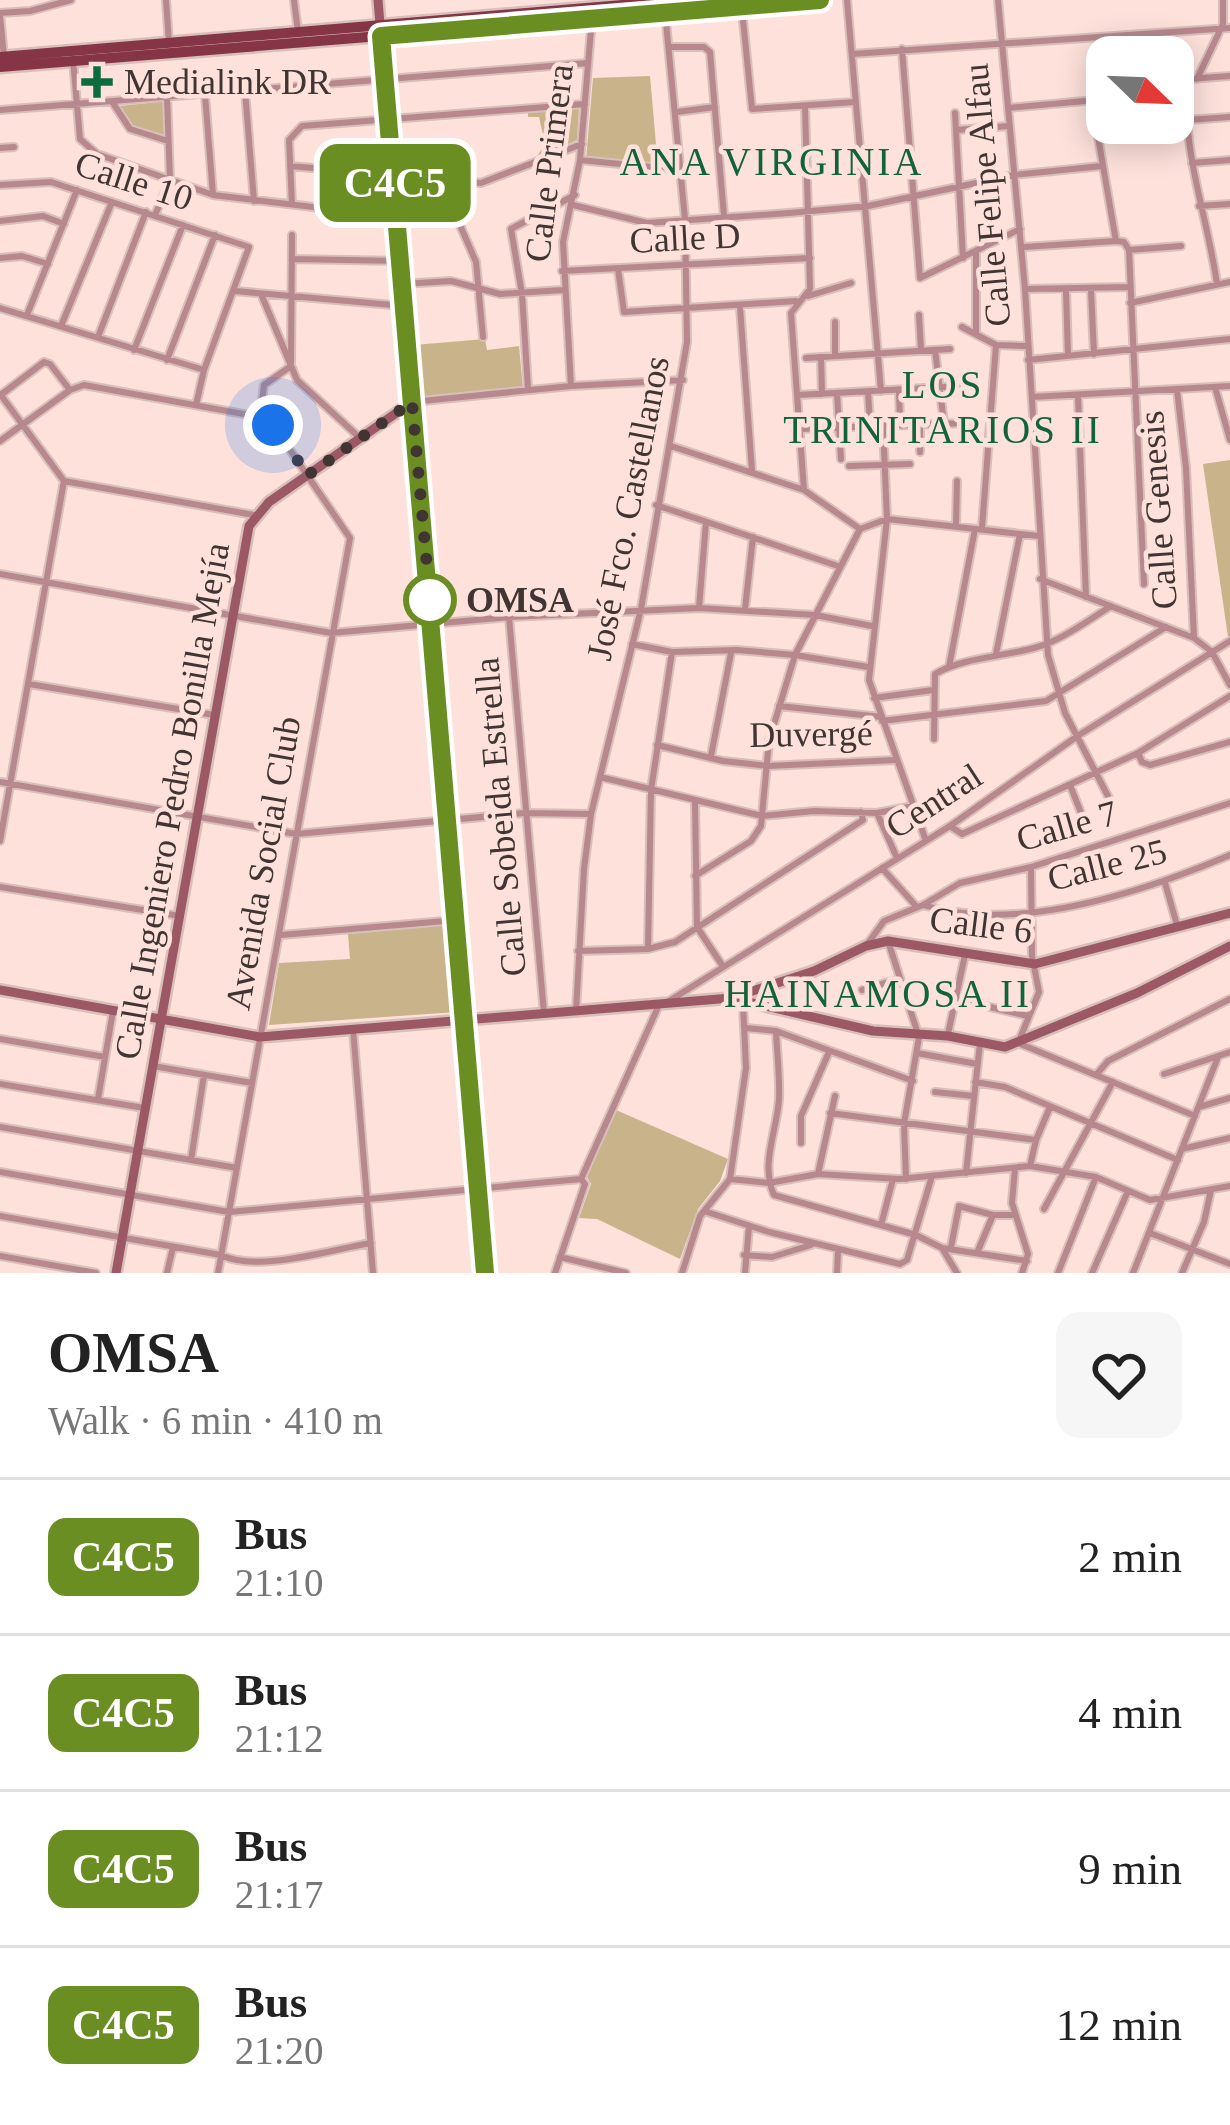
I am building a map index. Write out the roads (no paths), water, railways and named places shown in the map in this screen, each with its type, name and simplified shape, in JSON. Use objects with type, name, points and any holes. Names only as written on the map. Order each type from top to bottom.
[{"type":"main road","points":[[1,60],[682,0]]},
{"type":"main road","points":[[566,10],[592,19],[821,0]]},
{"type":"main road","points":[[170,48],[298,32],[380,30]]},
{"type":"street","points":[[1,60],[0,14],[71,0]]},
{"type":"street","points":[[166,0],[170,48]]},
{"type":"street","points":[[294,0],[298,32]]},
{"type":"street","points":[[378,0],[485,1273]]},
{"type":"street","points":[[847,0],[881,391]]},
{"type":"street","name":"Calle Felipe Alfau","points":[[998,0],[1022,247],[1047,645],[1059,695],[1111,802]]},
{"type":"street","points":[[1197,79],[1226,28],[1222,0]]},
{"type":"street","points":[[742,3],[752,109],[855,102]]},
{"type":"street","name":"José Fco. Castellanos","points":[[576,1011],[591,814],[640,609],[683,380],[688,265],[665,12]]},
{"type":"street","name":"Calle Primera","points":[[571,386],[563,242],[580,160],[592,19]]},
{"type":"street","points":[[852,54],[1226,28]]},
{"type":"street","points":[[669,47],[708,49],[724,216]]},
{"type":"street","points":[[902,49],[921,278],[1020,229]]},
{"type":"street","points":[[73,57],[80,139],[90,151],[213,195],[397,217],[456,217]]},
{"type":"street","points":[[0,110],[589,63]]},
{"type":"street","points":[[1194,79],[1230,76]]},
{"type":"street","points":[[245,91],[254,202]]},
{"type":"street","points":[[205,94],[213,195]]},
{"type":"street","points":[[98,338],[151,213],[170,180],[167,98]]},
{"type":"street","points":[[113,103],[130,129],[168,141]]},
{"type":"street","points":[[1008,108],[1086,103]]},
{"type":"street","points":[[292,205],[289,140],[297,128],[585,104]]},
{"type":"street","points":[[804,490],[791,310],[810,289],[805,106]]},
{"type":"street","points":[[677,112],[715,107]]},
{"type":"street","points":[[955,113],[963,259]]},
{"type":"street","points":[[1217,284],[1208,222],[1199,206],[1190,163],[1187,120],[1230,117]]},
{"type":"street","points":[[956,130],[1010,127]]},
{"type":"street","points":[[290,166],[481,183],[581,144]]},
{"type":"street","points":[[1099,144],[1116,241]]},
{"type":"street","points":[[0,148],[14,147]]},
{"type":"street","points":[[580,160],[681,170]]},
{"type":"street","points":[[1190,163],[1230,160]]},
{"type":"street","points":[[573,205],[647,223],[811,211],[868,206],[1014,175],[1102,166]]},
{"type":"street","name":"Calle 10","points":[[0,184],[51,182],[249,247],[234,290]]},
{"type":"street","points":[[453,182],[456,217],[474,254],[483,337]]},
{"type":"street","points":[[27,316],[76,190]]},
{"type":"street","points":[[527,389],[522,294],[511,229],[575,195]]},
{"type":"street","points":[[61,326],[112,202]]},
{"type":"street","points":[[1199,206],[1230,204]]},
{"type":"street","points":[[0,221],[43,216],[64,224]]},
{"type":"street","points":[[134,350],[184,225]]},
{"type":"street","points":[[167,360],[215,235]]},
{"type":"street","points":[[291,366],[292,235]]},
{"type":"street","points":[[1022,247],[1116,241],[1124,242],[1129,250],[1144,584]]},
{"type":"street","points":[[1129,250],[1181,246]]},
{"type":"street","points":[[976,252],[976,334]]},
{"type":"street","points":[[0,258],[22,256],[48,264]]},
{"type":"street","name":"Calle D","points":[[562,271],[810,258]]},
{"type":"street","points":[[292,260],[401,261]]},
{"type":"street","points":[[618,269],[623,312],[740,307],[802,299],[850,283]]},
{"type":"street","points":[[403,284],[451,281],[500,294],[563,290]]},
{"type":"street","points":[[1130,303],[1230,282]]},
{"type":"street","points":[[1025,289],[1130,287]]},
{"type":"street","points":[[196,405],[234,290],[404,306]]},
{"type":"street","points":[[1091,290],[1094,354]]},
{"type":"street","points":[[1066,291],[1068,356]]},
{"type":"street","points":[[261,294],[304,391],[360,438]]},
{"type":"street","points":[[740,307],[752,472]]},
{"type":"street","points":[[0,308],[204,370]]},
{"type":"street","points":[[919,315],[921,350]]},
{"type":"street","points":[[835,322],[836,356]]},
{"type":"street","points":[[962,327],[996,345],[1027,346]]},
{"type":"street","points":[[1028,360],[1230,338]]},
{"type":"street","points":[[949,667],[978,528],[996,345]]},
{"type":"street","points":[[806,358],[950,349]]},
{"type":"street","points":[[935,350],[944,423]]},
{"type":"street","points":[[821,357],[822,394]]},
{"type":"street","points":[[70,390],[44,362],[0,394],[64,481],[254,515]]},
{"type":"street","points":[[0,441],[70,390],[84,386],[260,417],[264,385],[291,366]]},
{"type":"street","name":"Calle Ingeniero Pedro Bonilla Mejía","points":[[116,1273],[254,515],[412,402],[527,389],[683,380]]},
{"type":"street","points":[[797,395],[962,386]]},
{"type":"street","points":[[1032,397],[1230,386]]},
{"type":"street","points":[[1215,387],[1229,435]]},
{"type":"street","name":"Calle Genesis","points":[[1177,390],[1186,468],[1194,638],[1212,652],[1230,685]]},
{"type":"street","points":[[899,391],[900,424]]},
{"type":"street","points":[[868,392],[870,426]]},
{"type":"street","points":[[837,394],[841,459]]},
{"type":"street","points":[[1078,396],[1085,597]]},
{"type":"street","name":"Avenida Social Club","points":[[218,1273],[350,538],[273,425],[260,417]]},
{"type":"street","points":[[800,429],[967,423]]},
{"type":"street","points":[[920,424],[920,452]]},
{"type":"street","points":[[883,425],[886,519],[868,667],[874,698],[926,841]]},
{"type":"street","points":[[670,446],[804,490],[860,529]]},
{"type":"street","points":[[849,466],[910,464]]},
{"type":"street","points":[[0,841],[64,481]]},
{"type":"street","points":[[956,481],[956,524]]},
{"type":"street","points":[[656,505],[838,566]]},
{"type":"street","points":[[695,876],[751,841],[761,826],[767,750],[795,655],[860,529],[886,519],[1039,536]]},
{"type":"street","points":[[699,608],[706,522]]},
{"type":"street","points":[[996,654],[1020,534]]},
{"type":"street","points":[[745,609],[753,537]]},
{"type":"street","points":[[0,574],[331,633],[509,617],[699,608],[815,615],[872,626]]},
{"type":"street","points":[[1040,579],[1194,638]]},
{"type":"street","points":[[934,739],[934,675],[996,654],[1047,645],[1111,606]]},
{"type":"street","name":"Calle Sobeida Estrella","points":[[509,617],[544,1013]]},
{"type":"street","points":[[778,706],[882,720],[1046,701],[1166,627]]},
{"type":"street","name":"Central","points":[[663,1003],[950,826],[1078,735],[1230,641]]},
{"type":"street","points":[[632,644],[672,652],[795,655],[868,667]]},
{"type":"street","points":[[648,950],[651,790],[672,652]]},
{"type":"street","points":[[711,756],[732,652]]},
{"type":"street","points":[[29,684],[214,715]]},
{"type":"street","points":[[874,698],[933,690]]},
{"type":"street","points":[[950,826],[962,834],[1097,772],[1230,697]]},
{"type":"street","points":[[1138,753],[1150,765],[1230,742]]},
{"type":"street","name":"Duvergé","points":[[658,746],[768,766],[895,760]]},
{"type":"street","points":[[599,777],[762,816],[862,816],[913,806]]},
{"type":"street","points":[[0,782],[296,834],[525,814],[591,814]]},
{"type":"street","points":[[1070,784],[1085,823]]},
{"type":"street","points":[[695,802],[698,927],[722,965]]},
{"type":"street","name":"Calle 7","points":[[866,946],[884,921],[980,877],[1031,867],[1230,803]]},
{"type":"street","points":[[877,813],[897,858]]},
{"type":"street","points":[[578,951],[648,950],[675,942],[862,816]]},
{"type":"street","name":"Calle 25","points":[[919,906],[944,912],[1063,908],[1165,883],[1230,855]]},
{"type":"street","points":[[1018,1043],[1039,992],[1031,867]]},
{"type":"street","points":[[882,868],[919,906]]},
{"type":"street","points":[[1165,883],[1178,928]]},
{"type":"street","points":[[0,886],[180,916]]},
{"type":"street","name":"Calle 6","points":[[730,998],[888,941],[1035,964],[1230,913]]},
{"type":"street","points":[[279,935],[457,920]]},
{"type":"street","points":[[888,941],[918,1035],[904,1124],[906,1179]]},
{"type":"street","points":[[0,990],[260,1036],[730,998],[873,1030],[948,1036],[1005,1047],[1138,993],[1230,946]]},
{"type":"street","points":[[948,1036],[964,955]]},
{"type":"street","points":[[862,990],[899,979]]},
{"type":"street","points":[[956,999],[1030,1016]]},
{"type":"street","points":[[1096,1076],[1108,1061],[1230,999]]},
{"type":"street","points":[[581,1179],[663,1003]]},
{"type":"street","points":[[682,1273],[704,1211],[730,1179],[744,1086],[742,1003]]},
{"type":"street","points":[[98,1100],[113,1011]]},
{"type":"street","points":[[745,1028],[776,1031],[914,1081]]},
{"type":"street","points":[[353,1029],[374,1273]]},
{"type":"street","points":[[776,1031],[779,1105],[769,1154],[774,1195],[946,1248],[1027,1261]]},
{"type":"street","points":[[0,1039],[105,1057]]},
{"type":"street","points":[[966,1173],[980,1043]]},
{"type":"street","points":[[1018,1043],[1197,1111],[1230,1098]]},
{"type":"street","points":[[801,1142],[801,1116],[829,1052]]},
{"type":"street","points":[[1165,1074],[1230,1052]]},
{"type":"street","points":[[917,1053],[977,1064]]},
{"type":"street","points":[[1133,1273],[1218,1057]]},
{"type":"street","points":[[153,1066],[252,1083]]},
{"type":"street","points":[[191,1160],[204,1075]]},
{"type":"street","points":[[975,1082],[1004,1088],[1178,1160]]},
{"type":"street","points":[[1044,1209],[1113,1082]]},
{"type":"street","points":[[0,1084],[145,1108]]},
{"type":"street","points":[[935,1092],[974,1096]]},
{"type":"street","points":[[818,1174],[835,1096]]},
{"type":"street","points":[[1030,1166],[1050,1107]]},
{"type":"street","points":[[830,1113],[1036,1140]]},
{"type":"street","points":[[0,1127],[237,1168]]},
{"type":"street","points":[[1182,1149],[1230,1138]]},
{"type":"street","points":[[730,1179],[770,1183],[818,1174],[906,1179],[1030,1166],[1096,1177],[1163,1200],[1230,1186]]},
{"type":"street","points":[[1016,1168],[1012,1186],[1015,1215],[1027,1261],[1022,1273]]},
{"type":"street","points":[[0,1172],[229,1212],[581,1179]]},
{"type":"street","points":[[704,1211],[813,1244],[904,1263],[932,1176]]},
{"type":"street","points":[[1058,1273],[1096,1177]]},
{"type":"street","points":[[555,1273],[585,1184],[581,1179]]},
{"type":"street","points":[[881,1226],[893,1179]]},
{"type":"street","points":[[1182,1273],[1211,1190]]},
{"type":"street","points":[[1092,1273],[1129,1191]]},
{"type":"street","points":[[957,1273],[946,1248],[959,1207],[1015,1215]]},
{"type":"street","points":[[977,1253],[993,1215]]},
{"type":"street","points":[[0,1216],[264,1266],[371,1243]]},
{"type":"street","points":[[745,1273],[749,1226]]},
{"type":"street","points":[[1150,1233],[1230,1264]]},
{"type":"street","points":[[744,1255],[772,1257],[813,1244]]},
{"type":"street","points":[[167,1273],[173,1246]]},
{"type":"street","points":[[837,1273],[838,1250]]},
{"type":"street","points":[[0,1256],[96,1273]]},
{"type":"street","points":[[560,1257],[626,1273]]},
{"type":"place","name":"Medialink DR","points":[[97,82]]},
{"type":"place","name":"OMSA","points":[[430,600]]},
{"type":"district","name":"ANA VIRGINIA","points":[[772,161]]},
{"type":"district","name":"LOS TRINITARIOS II","points":[[943,406]]},
{"type":"district","name":"HAINAMOSA II","points":[[878,993]]}]
